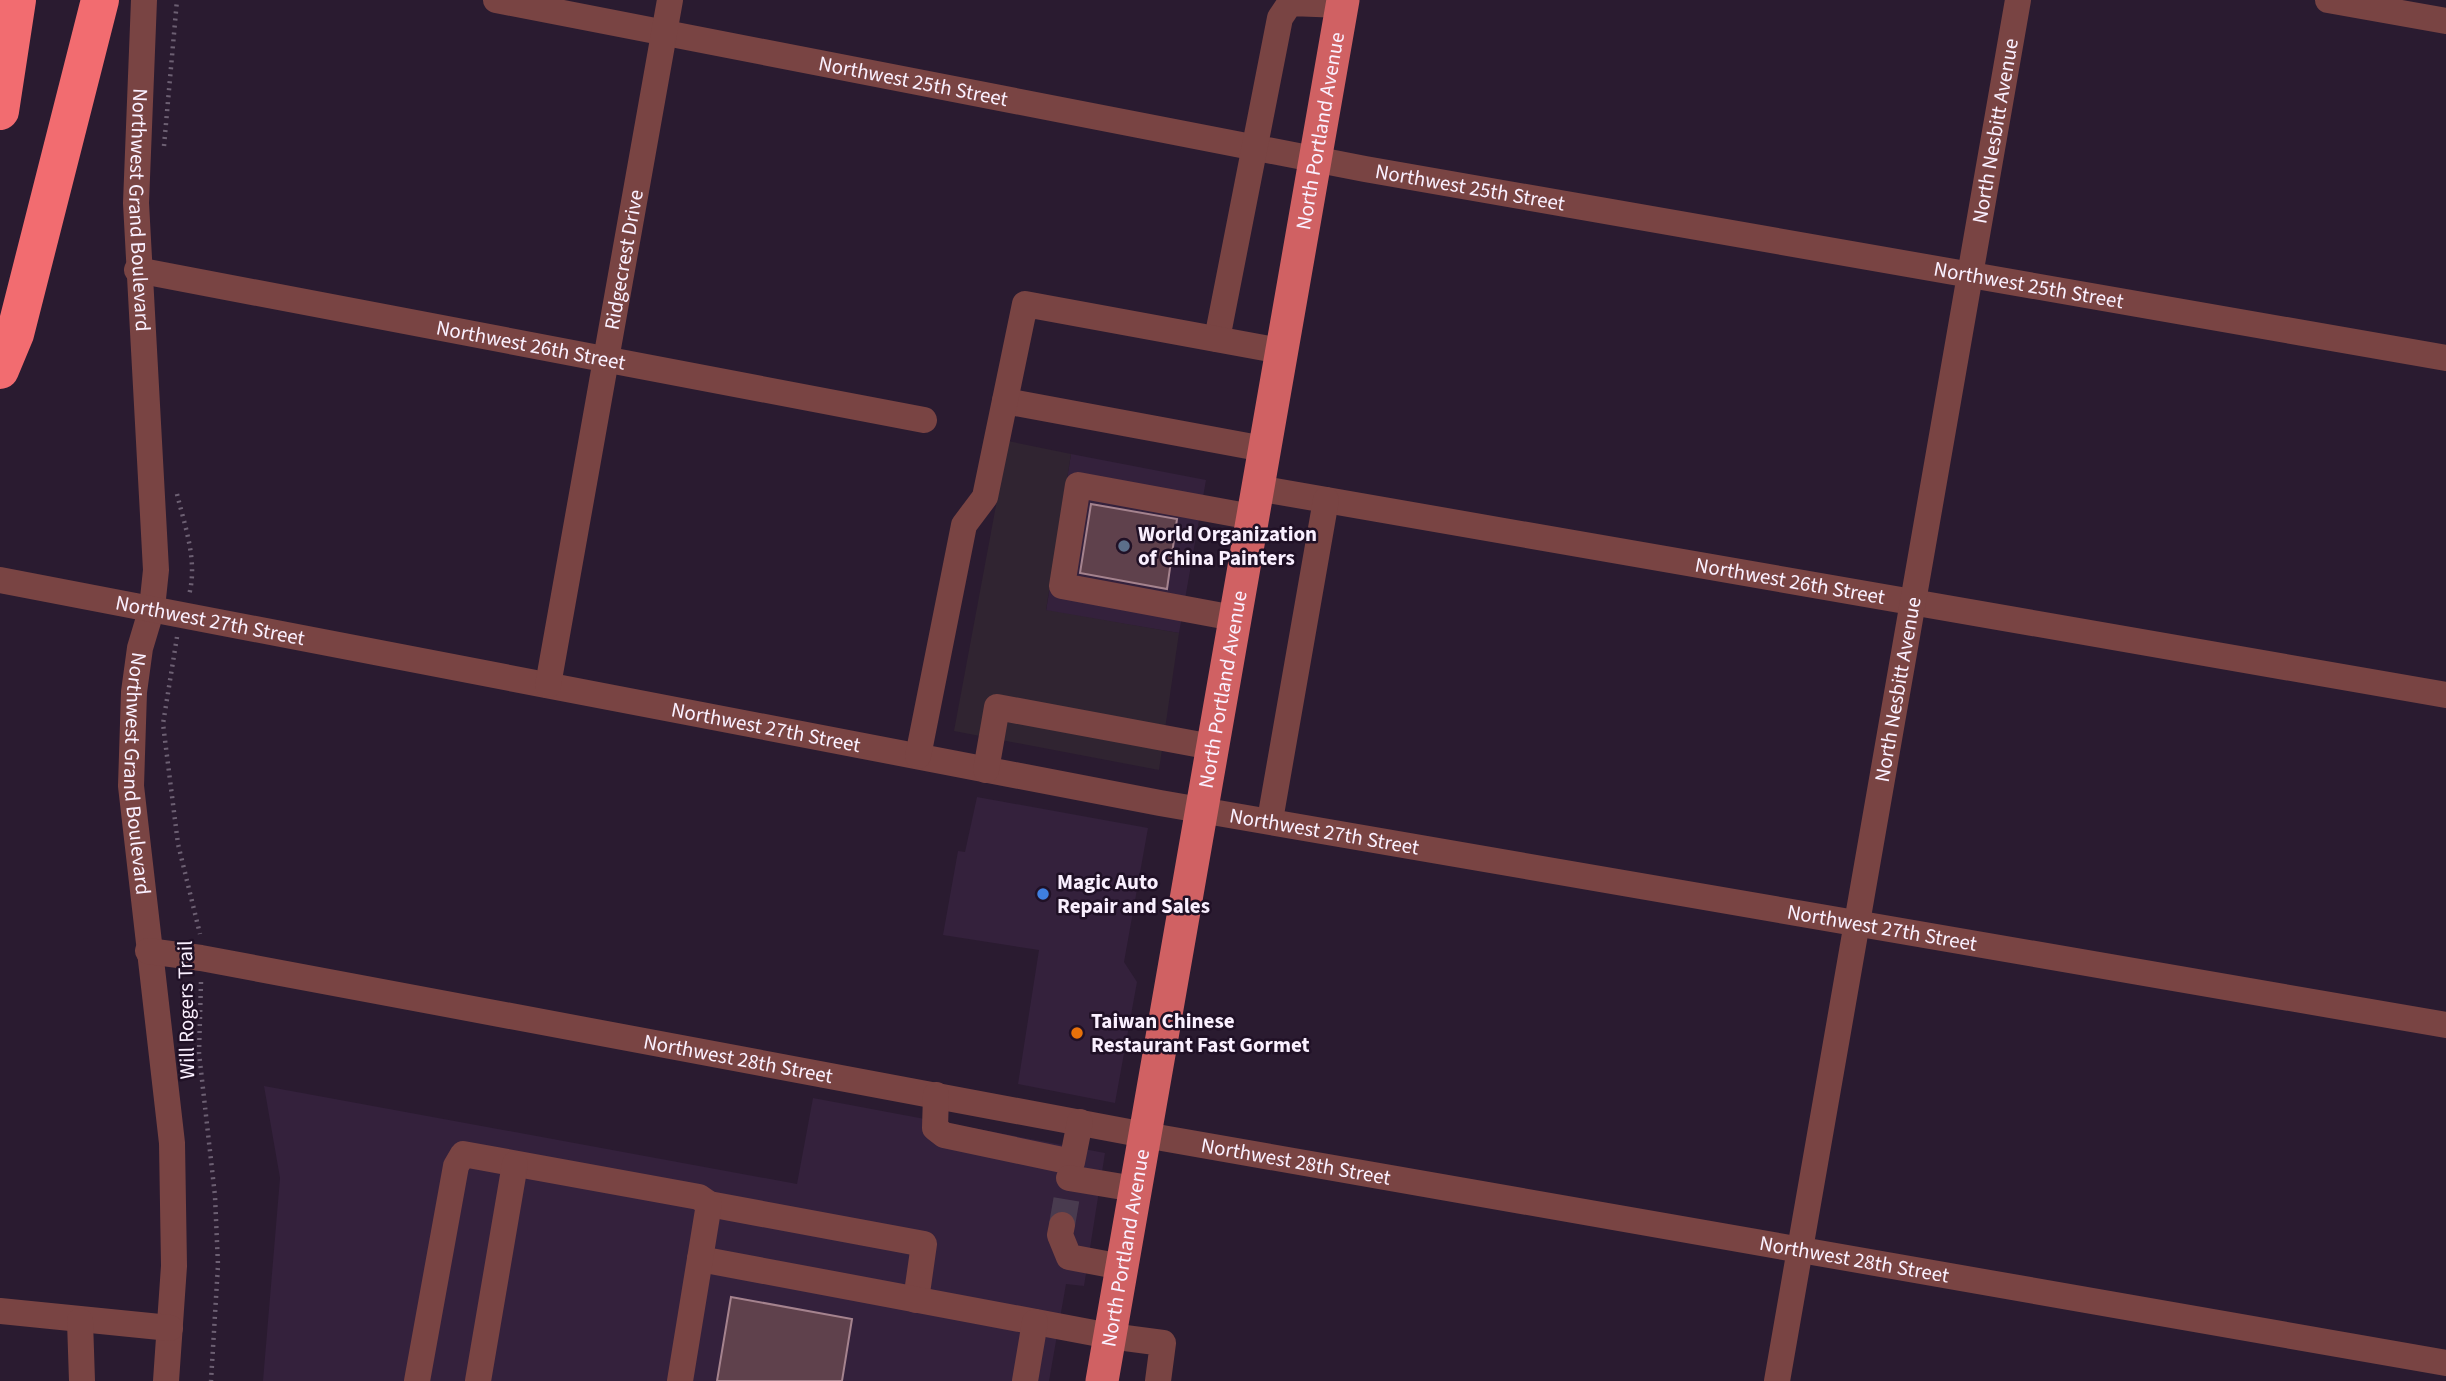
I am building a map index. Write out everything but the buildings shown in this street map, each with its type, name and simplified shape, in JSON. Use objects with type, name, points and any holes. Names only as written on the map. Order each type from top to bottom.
[{"type":"highway","points":[[0,111],[17,0]]},
{"type":"highway","points":[[0,370],[15,334],[100,0]]},
{"type":"main road","name":"North Portland Avenue","points":[[1102,1381],[1343,3]]},
{"type":"street","name":"Northwest Grand Boulevard","points":[[144,0],[138,107],[138,270],[156,570],[152,608],[140,648],[136,681],[131,786],[172,1143],[174,1266],[166,1381]]},
{"type":"street","name":"Northwest 25th Street","points":[[496,0],[1316,158],[2446,358]]},
{"type":"street","name":"Ridgecrest Drive","points":[[548,685],[670,0]]},
{"type":"street","name":"North Nesbitt Avenue","points":[[1777,1381],[2018,0]]},
{"type":"street","points":[[2328,0],[2446,21]]},
{"type":"street","points":[[1217,339],[1280,18],[1290,3],[1343,3]]},
{"type":"street","name":"Northwest 26th Street","points":[[138,270],[925,420]]},
{"type":"street","points":[[918,757],[964,525],[985,497],[1025,304],[1281,351]]},
{"type":"street","points":[[1005,401],[1264,449]]},
{"type":"street","name":"Northwest 26th Street","points":[[1234,618],[1062,586],[1078,485],[1254,503],[1326,500],[2446,695]]},
{"type":"street","points":[[1270,820],[1326,500]]},
{"type":"street","name":"Northwest 27th Street","points":[[13,583],[986,770],[2446,1025]]},
{"type":"street","points":[[986,770],[997,707],[1212,747]]},
{"type":"street","name":"Northwest 28th Street","points":[[148,951],[201,958],[1145,1135],[2446,1363]]},
{"type":"street","points":[[936,1096],[935,1128],[944,1135],[999,1148],[1069,1179],[1135,1189]]},
{"type":"street","points":[[999,1148],[1012,1110]]},
{"type":"street","points":[[1069,1179],[1080,1122]]},
{"type":"street","points":[[417,1381],[456,1166],[463,1154],[699,1198],[709,1205],[924,1244],[916,1300]]},
{"type":"street","points":[[478,1381],[515,1164]]},
{"type":"street","points":[[680,1381],[709,1205]]},
{"type":"street","points":[[1062,1224],[1060,1235],[1069,1258],[1122,1267]]},
{"type":"street","points":[[700,1259],[1110,1336],[1163,1343],[1158,1381]]},
{"type":"street","points":[[0,1311],[170,1328]]},
{"type":"street","points":[[80,1321],[82,1381]]},
{"type":"street","points":[[1025,1381],[1035,1322]]},
{"type":"path","points":[[164,150],[177,0]]},
{"type":"path","name":"Will Rogers Trail","points":[[176,643],[166,694],[163,734],[186,887],[200,926],[199,1054],[215,1196],[218,1265],[216,1336],[211,1381]]},
{"type":"shaded area","points":[[1008,441],[1071,454],[1046,610],[1179,633],[1159,770],[954,731]]},
{"type":"shaded area","points":[[1071,454],[1206,480],[1179,633],[1046,611]]},
{"type":"shaded area","name":"Magic Auto Repair and Sales","points":[[977,797],[1148,828],[1124,962],[1137,982],[1115,1103],[1018,1084],[1039,950],[943,935],[958,851],[965,852]]},
{"type":"shaded area","points":[[264,1086],[797,1184],[813,1098],[1105,1153],[1084,1286],[1066,1284],[1049,1381],[263,1381],[280,1178]]},
{"type":"tunnel","points":[[1062,1225],[1067,1196]]},
{"type":"place","name":"World Organization of China Painters","points":[[1124,546]]},
{"type":"place","name":"Magic Auto Repair and Sales","points":[[1043,894]]},
{"type":"place","name":"Taiwan Chinese Restaurant Fast Gormet","points":[[1077,1033]]}]
